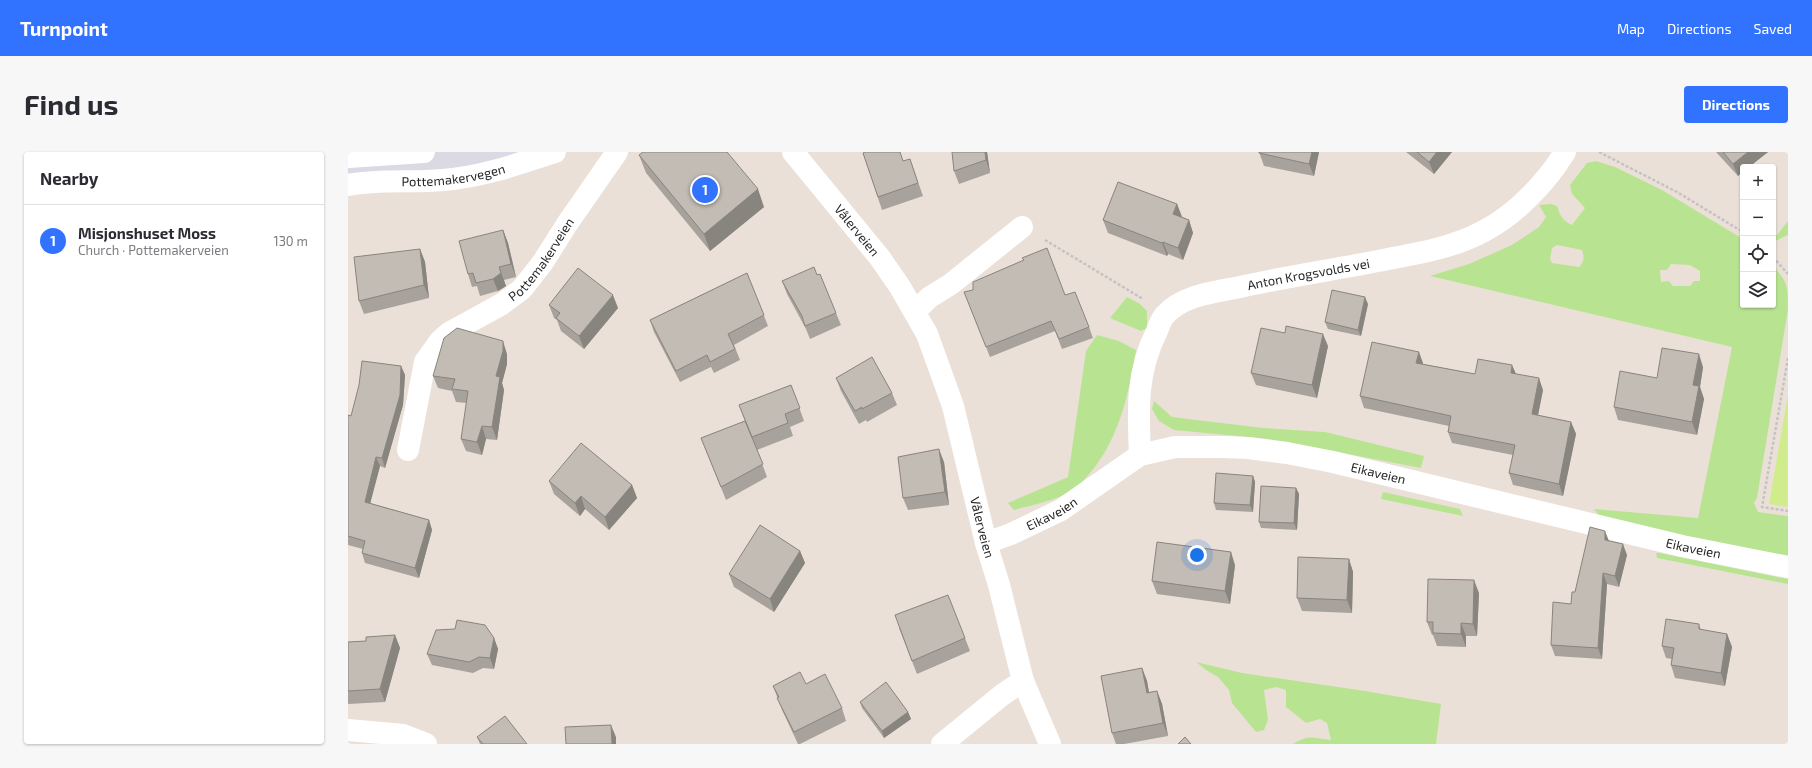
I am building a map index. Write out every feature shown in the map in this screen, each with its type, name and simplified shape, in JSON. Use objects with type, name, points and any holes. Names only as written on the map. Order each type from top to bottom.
[{"type":"street","points":[[348,157],[424,152]]},
{"type":"street","name":"Pottemakervegen","points":[[348,185],[380,181],[444,180],[496,171],[554,152]]},
{"type":"street","name":"Pottemakerveien","points":[[408,450],[425,362],[440,341],[449,333],[502,304],[522,289],[543,262],[567,224],[617,152]]},
{"type":"street","name":"Vålerveien","points":[[793,152],[880,258],[900,286],[927,334],[953,406],[986,543],[1023,682],[1050,744]]},
{"type":"street","name":"Anton Krogsvolds vei","points":[[1164,315],[1182,303],[1204,294],[1432,250],[1483,232],[1505,219],[1532,193],[1556,167],[1565,152]]},
{"type":"street","points":[[915,311],[930,297],[950,284],[1022,227]]},
{"type":"street","points":[[1140,455],[1138,411],[1141,377],[1149,346],[1164,315]]},
{"type":"street","name":"Eikaveien","points":[[986,543],[1011,534],[1061,510],[1140,455],[1182,447],[1248,448],[1287,453],[1501,502],[1682,546],[1788,567]]},
{"type":"street","points":[[942,744],[1002,695],[1023,682]]},
{"type":"street","points":[[348,730],[404,735],[426,744]]},
{"type":"path","points":[[1599,152],[1677,192],[1740,230]]},
{"type":"path","points":[[1022,227],[1136,294],[1164,315]]},
{"type":"path","points":[[1776,260],[1788,274]]},
{"type":"path","points":[[1788,358],[1762,507],[1788,511]]},
{"type":"shaded area","points":[[348,152],[516,152],[505,158],[489,163],[418,172],[348,176]]},
{"type":"green space","points":[[1596,161],[1615,167],[1662,190],[1740,237],[1740,308],[1776,308],[1776,269],[1782,276],[1788,295],[1788,309],[1757,498],[1754,503],[1758,512],[1788,516],[1788,556],[1684,537],[1600,517],[1594,509],[1698,518],[1732,347],[1430,276],[1469,264],[1512,245],[1539,227],[1546,217],[1539,205],[1551,204],[1557,206],[1562,218],[1572,225],[1585,208],[1572,194],[1570,185],[1587,163]],"holes":[[[1557,245],[1582,250],[1584,259],[1579,267],[1552,263],[1550,259],[1552,248]],[[1671,264],[1690,265],[1700,271],[1700,281],[1694,281],[1690,286],[1673,286],[1669,281],[1661,282],[1660,270],[1667,270]]]},
{"type":"green space","points":[[1788,221],[1788,235],[1776,241],[1776,236]]},
{"type":"green space","points":[[1127,297],[1140,304],[1147,311],[1147,328],[1141,331],[1110,318]]},
{"type":"green space","points":[[1097,335],[1119,341],[1136,350],[1124,407],[1110,444],[1088,475],[1074,489],[1053,499],[1014,510],[1008,503],[1068,477],[1086,351]]},
{"type":"green space","points":[[1788,394],[1788,507],[1769,504]]},
{"type":"green space","points":[[1154,401],[1172,417],[1263,428],[1325,432],[1424,456],[1421,468],[1269,439],[1174,430],[1159,421],[1152,409]]},
{"type":"green space","points":[[1383,492],[1460,509],[1463,516],[1381,499]]},
{"type":"green space","points":[[1656,553],[1788,579],[1788,584],[1657,558]]},
{"type":"green space","points":[[1196,662],[1242,673],[1441,704],[1436,744],[1293,744],[1307,738],[1331,740],[1327,723],[1320,719],[1306,723],[1286,707],[1286,690],[1276,687],[1264,690],[1268,720],[1264,730],[1256,732],[1232,703],[1229,690],[1218,677]]},
{"type":"building","points":[[643,152],[727,152],[758,189],[704,234],[639,155]]},
{"type":"building","points":[[900,152],[903,161],[910,159],[918,183],[878,197],[863,153]]},
{"type":"building","points":[[952,152],[985,152],[986,160],[954,171]]},
{"type":"building","points":[[1259,152],[1312,152],[1309,164]]},
{"type":"building","points":[[1417,152],[1437,152],[1429,162]]},
{"type":"building","points":[[1723,152],[1748,152],[1733,164]]},
{"type":"building","points":[[1118,182],[1177,204],[1173,214],[1189,220],[1178,248],[1103,220]]},
{"type":"building","points":[[503,230],[511,264],[499,267],[501,273],[493,279],[476,283],[473,273],[468,274],[459,241]]},
{"type":"building","points":[[1047,248],[1065,295],[1075,292],[1089,327],[1059,339],[1051,321],[986,347],[964,292],[973,290],[973,282],[1024,260],[1022,258]]},
{"type":"building","points":[[420,249],[424,285],[359,301],[354,257]]},
{"type":"building","points":[[814,267],[817,275],[820,274],[836,313],[805,326],[802,316],[782,281]]},
{"type":"building","points":[[578,268],[613,295],[579,336],[556,318],[560,313],[549,305]]},
{"type":"building","points":[[747,273],[764,315],[728,334],[735,349],[710,362],[707,355],[676,371],[650,320]]},
{"type":"building","points":[[1332,290],[1365,297],[1358,330],[1325,322]]},
{"type":"building","points":[[1286,326],[1323,334],[1312,385],[1251,373],[1261,328],[1285,333]]},
{"type":"building","points":[[457,328],[503,341],[503,351],[496,376],[500,377],[492,427],[482,426],[477,442],[461,439],[468,391],[452,389],[455,379],[433,376],[444,338]]},
{"type":"building","points":[[1372,342],[1419,352],[1416,363],[1475,374],[1478,359],[1512,365],[1511,373],[1539,378],[1532,414],[1571,422],[1559,484],[1509,473],[1515,445],[1448,432],[1451,416],[1360,396]]},
{"type":"building","points":[[1662,348],[1699,354],[1693,385],[1699,386],[1692,422],[1614,407],[1620,371],[1657,378]]},
{"type":"building","points":[[872,357],[892,393],[862,409],[862,407],[855,411],[836,378]]},
{"type":"building","points":[[362,361],[401,366],[400,395],[382,458],[376,457],[365,502],[429,520],[415,568],[362,553],[365,541],[348,536],[348,415],[351,416],[359,385]]},
{"type":"building","points":[[791,385],[800,408],[785,414],[788,423],[752,437],[739,405]]},
{"type":"building","points":[[745,421],[763,464],[721,487],[701,438]]},
{"type":"building","points":[[581,443],[632,485],[605,517],[581,496],[575,503],[549,481]]},
{"type":"building","points":[[939,449],[945,492],[903,498],[898,457]]},
{"type":"building","points":[[1216,473],[1253,476],[1250,505],[1214,503]]},
{"type":"building","points":[[1261,486],[1296,488],[1294,523],[1259,522]]},
{"type":"building","points":[[760,525],[800,551],[770,599],[729,574]]},
{"type":"building","points":[[1590,527],[1605,531],[1605,540],[1623,544],[1615,576],[1603,573],[1598,648],[1551,645],[1553,602],[1571,604],[1572,592],[1575,592]]},
{"type":"building","points":[[1157,542],[1231,552],[1225,591],[1152,581]]},
{"type":"building","points":[[1298,557],[1349,559],[1347,600],[1297,598]]},
{"type":"building","points":[[1428,579],[1474,580],[1473,624],[1461,623],[1461,634],[1433,633],[1433,622],[1427,622]]},
{"type":"building","points":[[948,595],[965,638],[912,661],[895,615]]},
{"type":"building","points":[[1666,619],[1699,624],[1699,629],[1727,634],[1721,673],[1671,665],[1674,648],[1662,646]]},
{"type":"building","points":[[457,620],[485,625],[494,638],[490,658],[479,657],[469,662],[427,654],[436,630],[455,629]]},
{"type":"building","points":[[395,635],[380,689],[348,691],[348,642],[366,641],[366,637]]},
{"type":"building","points":[[1142,668],[1147,693],[1157,691],[1163,723],[1112,733],[1101,676]]},
{"type":"building","points":[[800,672],[806,684],[825,674],[842,708],[794,732],[777,698],[779,697],[773,686]]},
{"type":"building","points":[[886,682],[908,712],[882,731],[860,702]]},
{"type":"building","points":[[505,716],[527,744],[483,744],[477,737]]},
{"type":"building","points":[[611,725],[612,744],[566,744],[565,727]]},
{"type":"building","points":[[1185,737],[1191,744],[1178,744]]},
{"type":"place","name":"Misjonshuset Moss","points":[[705,190]]}]
